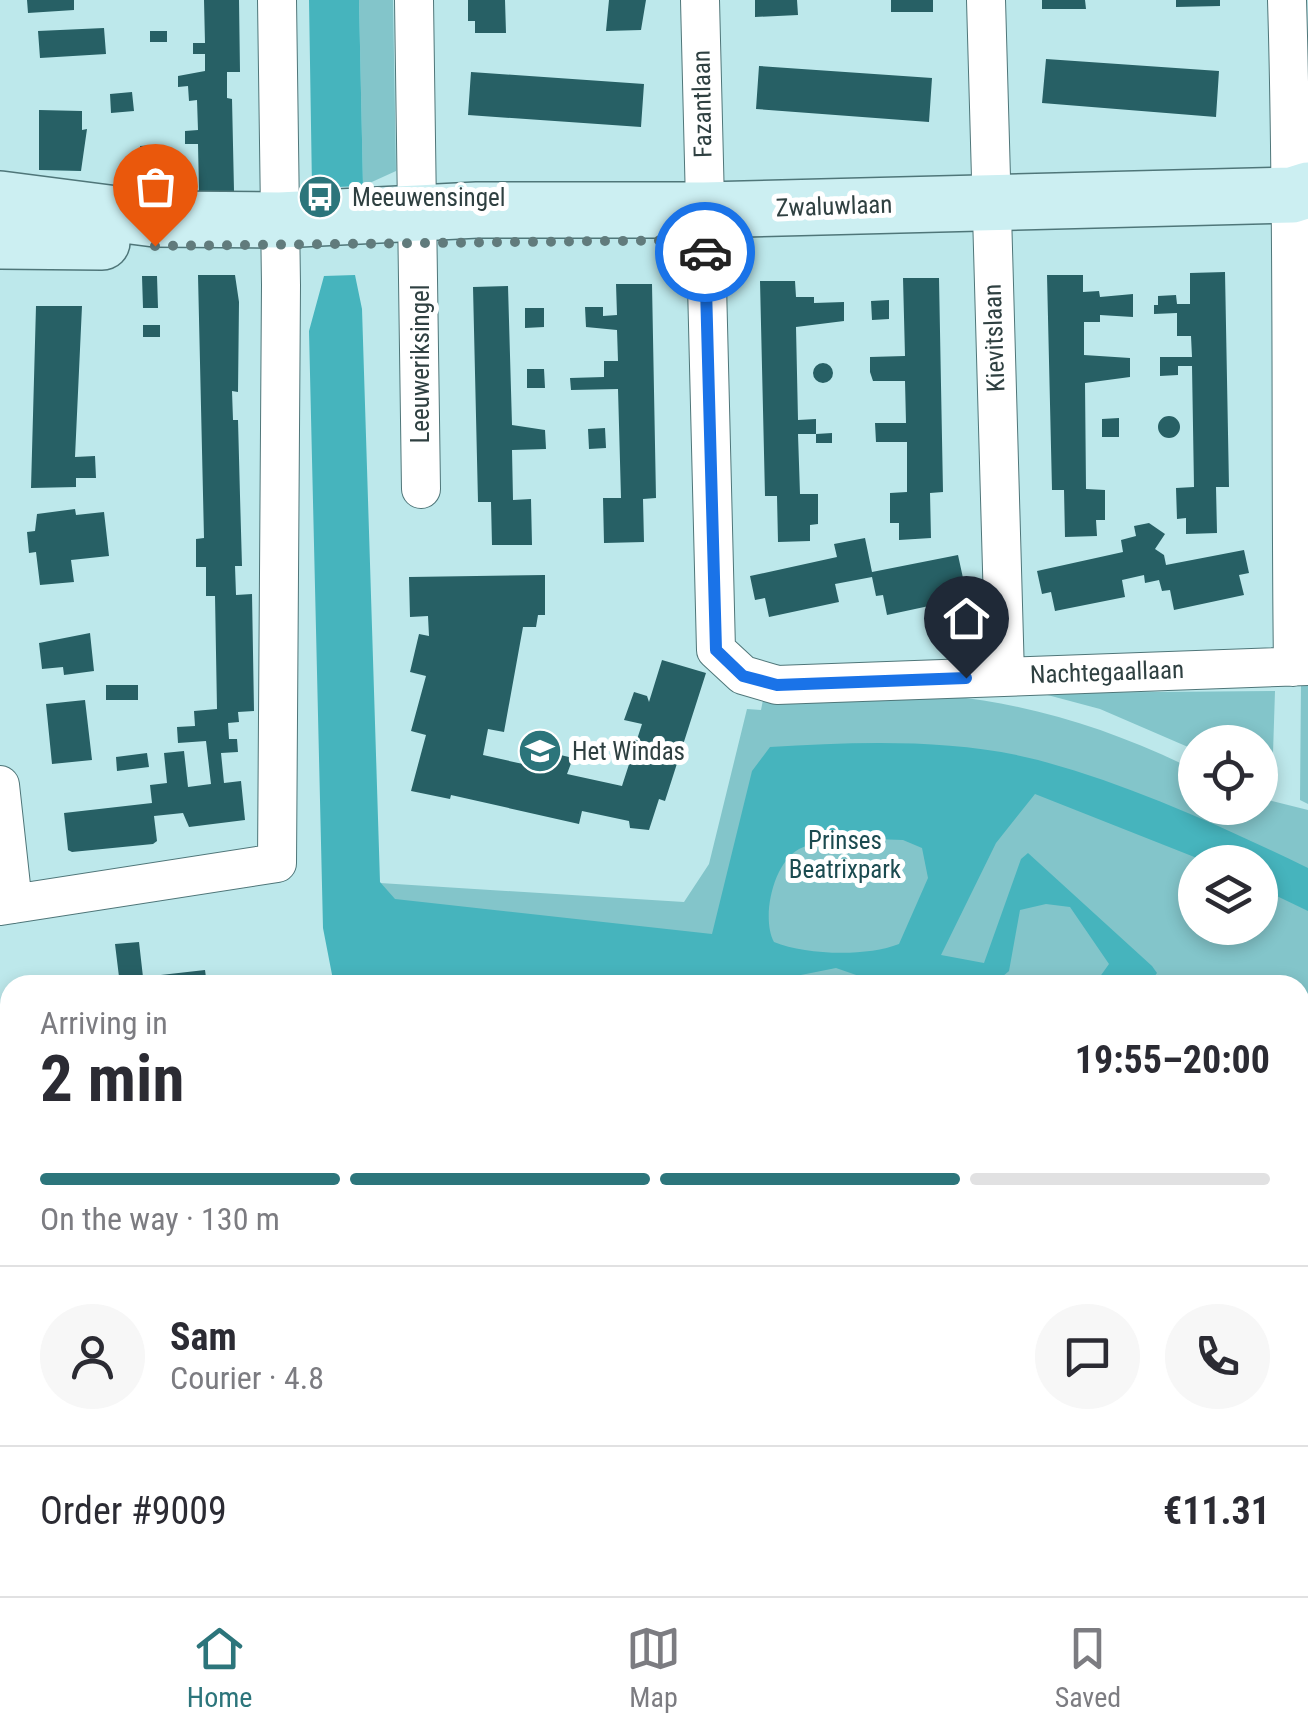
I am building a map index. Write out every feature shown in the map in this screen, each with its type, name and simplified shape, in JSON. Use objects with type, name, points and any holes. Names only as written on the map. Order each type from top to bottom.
[{"type":"main road","name":"Zwaluwlaan","points":[[0,199],[280,234]]},
{"type":"main road","name":"Zwaluwlaan","points":[[0,241],[1299,208]]},
{"type":"street","points":[[0,785],[6,905],[277,863],[277,0]]},
{"type":"street","name":"Leeuweriksingel","points":[[414,0],[420,489]]},
{"type":"street","name":"Fazantlaan","points":[[700,0],[716,650],[743,676]]},
{"type":"street","name":"Kievitslaan","points":[[986,0],[1004,676]]},
{"type":"street","points":[[1286,0],[1299,208],[1301,666]]},
{"type":"street","name":"Nachtegaallaan","points":[[743,676],[777,685],[1301,666]]},
{"type":"green space","points":[[359,0],[393,0],[396,171],[363,186]]},
{"type":"green space","points":[[1301,684],[1308,684],[1308,804],[1300,800]]},
{"type":"green space","points":[[1275,691],[1274,725],[1178,725],[1178,743],[1100,709],[1040,693]]},
{"type":"green space","name":"Prinses Beatrixpark","points":[[948,696],[981,700],[1044,713],[1105,732],[1178,762],[1178,825],[1278,825],[1278,802],[1308,810],[1308,975],[385,975],[389,894],[380,883],[684,902],[709,864],[747,709],[761,710],[763,700]]},
{"type":"shaded area","points":[[309,0],[359,0],[363,186],[312,188]]},
{"type":"shaded area","points":[[355,275],[362,309],[380,882],[395,899],[712,934],[752,771],[770,747],[904,743],[1006,753],[1107,782],[1175,808],[1178,825],[1214,825],[1259,845],[1178,845],[1178,851],[1035,794],[996,843],[941,955],[984,963],[1021,859],[1028,853],[1152,966],[1156,975],[1101,975],[1109,964],[1070,907],[1046,904],[1020,910],[1009,971],[1004,975],[856,975],[836,968],[801,975],[332,975],[323,928],[309,331],[324,276]],"holes":[[[847,838],[903,840],[922,848],[928,878],[899,944],[870,951],[802,950],[774,942],[770,932],[769,906],[776,878],[790,856],[810,845]]]},
{"type":"shaded area","points":[[1278,854],[1308,868],[1308,911],[1278,897]]},
{"type":"building","points":[[27,0],[74,0],[74,10],[28,13]]},
{"type":"building","points":[[204,0],[239,0],[240,72],[227,72],[227,98],[232,99],[234,191],[199,192],[198,144],[185,144],[185,131],[198,130],[197,100],[189,101],[188,86],[178,87],[178,76],[205,71],[205,54],[193,54],[193,43],[205,43]]},
{"type":"building","points":[[468,0],[505,0],[506,33],[475,33],[475,21],[468,21]]},
{"type":"building","points":[[609,0],[646,0],[641,30],[606,31]]},
{"type":"building","points":[[755,0],[797,0],[798,15],[755,17]]},
{"type":"building","points":[[891,0],[933,0],[933,12],[891,12]]},
{"type":"building","points":[[1042,0],[1085,0],[1086,9],[1042,9]]},
{"type":"building","points":[[1176,0],[1220,0],[1220,6],[1176,7]]},
{"type":"building","points":[[104,28],[106,54],[40,58],[38,31]]},
{"type":"building","points":[[150,31],[167,31],[167,42],[150,42]]},
{"type":"building","points":[[1046,59],[1219,71],[1216,117],[1042,103]]},
{"type":"building","points":[[759,66],[932,78],[929,122],[756,109]]},
{"type":"building","points":[[471,72],[644,84],[641,127],[468,115]]},
{"type":"building","points":[[132,92],[134,111],[111,113],[110,94]]},
{"type":"building","points":[[39,110],[82,111],[82,130],[87,129],[81,171],[39,170]]},
{"type":"building","points":[[154,145],[155,192],[141,192],[140,146]]},
{"type":"building","points":[[1225,272],[1229,487],[1216,487],[1217,533],[1186,534],[1186,518],[1177,519],[1176,488],[1194,487],[1192,366],[1178,366],[1178,375],[1160,376],[1160,357],[1192,357],[1191,336],[1177,336],[1177,313],[1154,314],[1154,305],[1158,305],[1158,296],[1176,295],[1177,304],[1190,304],[1190,273]]},
{"type":"building","points":[[198,275],[235,275],[239,302],[238,392],[232,391],[233,420],[238,420],[242,566],[235,566],[236,595],[252,594],[254,711],[238,712],[239,722],[228,723],[229,739],[237,739],[238,752],[221,753],[224,783],[241,781],[245,820],[189,827],[183,813],[154,816],[157,841],[153,844],[72,852],[68,850],[64,813],[152,803],[150,785],[167,783],[164,753],[184,751],[188,787],[211,784],[206,741],[178,743],[177,727],[195,726],[194,711],[217,709],[215,596],[206,596],[206,567],[196,567],[196,539],[204,538]]},
{"type":"building","points":[[1047,275],[1083,275],[1083,292],[1099,291],[1100,297],[1133,294],[1133,317],[1100,315],[1100,322],[1084,322],[1084,355],[1130,358],[1130,377],[1085,383],[1086,489],[1105,490],[1105,520],[1096,520],[1097,536],[1065,537],[1064,490],[1052,490]]},
{"type":"building","points":[[142,276],[157,276],[158,308],[143,308]]},
{"type":"building","points":[[903,278],[939,278],[943,492],[930,493],[931,538],[899,540],[899,523],[890,523],[890,493],[907,492],[907,442],[876,442],[875,423],[906,423],[905,381],[873,381],[870,357],[905,356]]},
{"type":"building","points":[[760,281],[795,281],[796,297],[814,297],[814,303],[844,302],[844,321],[796,327],[798,420],[816,419],[816,434],[798,434],[800,494],[818,494],[818,524],[810,525],[810,541],[778,542],[777,496],[765,496]]},
{"type":"building","points":[[616,284],[652,284],[656,498],[643,499],[644,542],[604,543],[603,498],[621,498],[618,389],[571,390],[570,378],[604,377],[604,361],[618,361],[617,330],[586,327],[585,307],[603,307],[603,316],[617,315]]},
{"type":"building","points":[[508,286],[512,425],[545,430],[546,449],[512,450],[513,500],[531,499],[532,545],[492,545],[491,502],[478,502],[473,287]]},
{"type":"building","points":[[889,300],[889,319],[872,320],[871,301]]},
{"type":"building","points":[[36,306],[82,306],[75,457],[95,456],[96,478],[76,478],[76,487],[31,488]]},
{"type":"building","points":[[525,308],[544,308],[544,327],[525,328]]},
{"type":"building","points":[[143,325],[160,325],[160,337],[143,337]]},
{"type":"building","points":[[819,363],[827,363],[833,373],[827,383],[819,383],[813,377],[813,369]]},
{"type":"building","points":[[527,369],[544,369],[545,388],[527,388]]},
{"type":"building","points":[[1169,416],[1177,419],[1177,435],[1169,438],[1161,435],[1158,427],[1161,419]]},
{"type":"building","points":[[1119,418],[1119,437],[1102,437],[1102,419]]},
{"type":"building","points":[[605,428],[606,448],[589,449],[588,429]]},
{"type":"building","points":[[832,433],[832,443],[816,443],[816,434]]},
{"type":"building","points":[[75,509],[76,515],[104,512],[109,556],[71,560],[74,582],[40,585],[36,552],[29,553],[27,532],[35,531],[37,514]]},
{"type":"building","points":[[1149,523],[1165,534],[1155,549],[1164,555],[1166,565],[1244,550],[1249,573],[1239,575],[1244,595],[1174,610],[1170,590],[1162,591],[1159,580],[1145,583],[1144,575],[1122,580],[1125,597],[1055,611],[1051,592],[1042,594],[1037,571],[1123,552],[1121,540],[1136,536],[1134,526]]},
{"type":"building","points":[[865,538],[872,572],[958,555],[963,578],[953,580],[957,600],[887,615],[883,595],[876,596],[872,577],[835,584],[839,602],[769,617],[765,598],[755,600],[750,576],[837,557],[834,544]]},
{"type":"building","points":[[545,575],[545,615],[538,615],[536,627],[523,627],[504,732],[488,729],[483,755],[545,769],[541,765],[544,751],[573,758],[567,774],[622,786],[642,724],[624,720],[634,692],[647,696],[649,702],[662,660],[706,673],[665,801],[659,799],[649,830],[630,828],[629,821],[582,811],[579,824],[451,795],[450,799],[411,791],[426,735],[411,731],[426,676],[410,672],[419,634],[429,636],[428,616],[410,617],[409,577]]},
{"type":"building","points":[[90,633],[94,671],[64,675],[63,667],[42,669],[39,643]]},
{"type":"building","points":[[106,685],[138,685],[138,700],[106,700]]},
{"type":"building","points":[[85,700],[92,760],[52,764],[46,704]]},
{"type":"building","points":[[147,753],[149,767],[117,771],[116,757]]},
{"type":"building","points":[[139,942],[143,975],[119,975],[115,944]]},
{"type":"building","points":[[205,970],[206,975],[161,975]]},
{"type":"way so far","points":[[155,246],[280,248],[704,240],[705,252]]},
{"type":"place","name":"Meeuwensingel","points":[[320,197]]},
{"type":"place","name":"Het Windas","points":[[540,751]]},
{"type":"route","points":[[705,252],[716,650],[743,676],[777,685],[966,678]]}]
